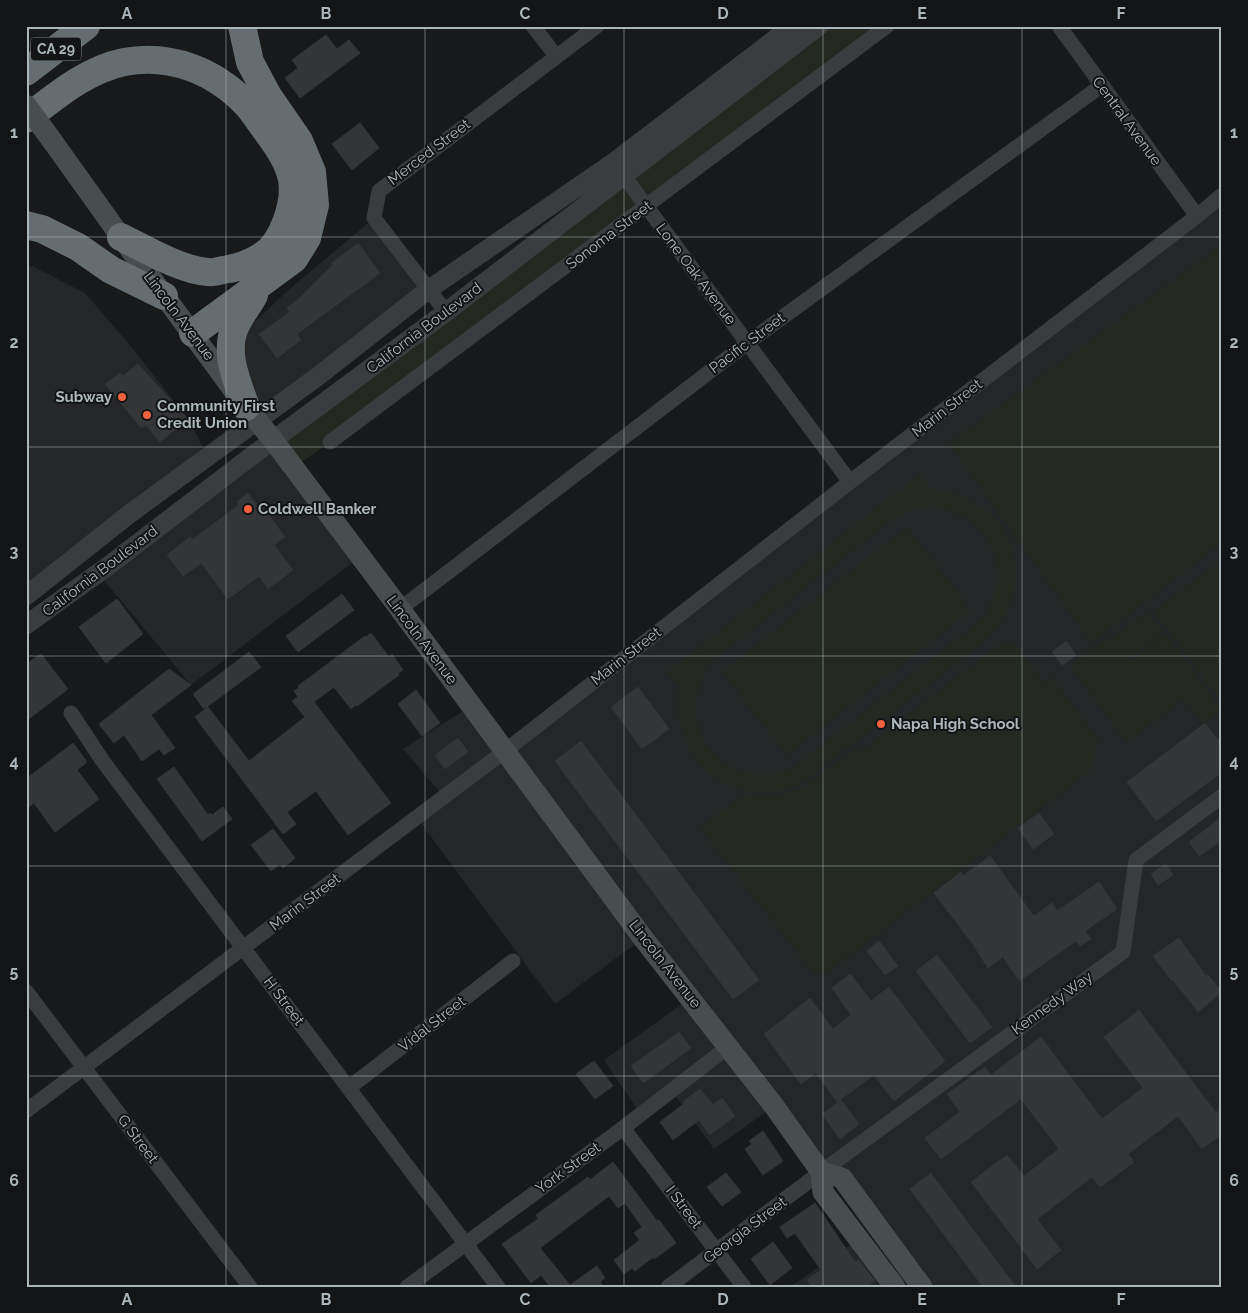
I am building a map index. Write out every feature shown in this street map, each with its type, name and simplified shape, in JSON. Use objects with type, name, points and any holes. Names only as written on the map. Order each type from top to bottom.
[{"type":"highway","name":"CA 29","points":[[26,72],[86,26]]},
{"type":"highway","points":[[193,334],[294,259],[307,238],[315,205],[312,172],[299,141],[268,96],[250,62],[242,26]]},
{"type":"highway","points":[[26,119],[65,89],[93,73],[124,62],[154,60],[188,65],[220,81],[247,106],[282,153],[292,179],[291,208],[281,236],[263,256],[237,268],[208,272],[180,265],[121,237]]},
{"type":"highway","points":[[26,225],[42,229],[78,247],[111,270],[164,296]]},
{"type":"highway","points":[[252,414],[232,368],[231,345],[235,325],[249,305],[256,288]]},
{"type":"main road","name":"Lincoln Avenue","points":[[26,105],[164,296],[400,609],[643,938],[774,1106],[821,1172],[823,1192],[895,1287]]},
{"type":"main road","points":[[821,1172],[842,1178],[922,1287]]},
{"type":"street","points":[[533,26],[556,56]]},
{"type":"street","name":"Merced Street","points":[[446,312],[374,218],[379,191],[597,26]]},
{"type":"street","name":"California Boulevard","points":[[26,625],[108,566],[273,440],[446,312],[792,26]]},
{"type":"street","name":"California Boulevard","points":[[26,596],[252,414],[428,290],[619,168],[819,26]]},
{"type":"street","name":"Sonoma Street","points":[[330,442],[887,26]]},
{"type":"street","name":"Central Avenue","points":[[1059,26],[1197,216]]},
{"type":"street","name":"Pacific Street","points":[[400,609],[747,343],[1101,86]]},
{"type":"street","name":"Lone Oak Avenue","points":[[619,168],[850,482]]},
{"type":"street","name":"Marin Street","points":[[26,1111],[505,751],[1222,195]]},
{"type":"street","name":"H Street","points":[[71,713],[102,760],[350,1087],[498,1287]]},
{"type":"street","name":"Kennedy Way","points":[[821,1172],[1123,952],[1136,860],[1222,796]]},
{"type":"street","name":"Vidal Street","points":[[350,1087],[513,961]]},
{"type":"street","name":"G Street","points":[[26,991],[250,1287]]},
{"type":"street","name":"York Street","points":[[407,1287],[623,1128],[728,1047]]},
{"type":"street","name":"I Street","points":[[623,1128],[744,1287]]},
{"type":"street","name":"Georgia Street","points":[[668,1287],[821,1172]]},
{"type":"shaded area","points":[[819,26],[887,26],[293,468],[273,440]]},
{"type":"shaded area","name":"Napa High School","points":[[1222,195],[1222,1287],[922,1287],[774,1106],[714,1149],[672,1091],[641,1115],[604,1060],[690,998],[643,938],[555,1004],[417,818],[444,797],[403,749],[471,706],[505,751]]},
{"type":"shaded area","points":[[374,218],[428,290],[257,421],[231,345],[284,294]]},
{"type":"shaded area","points":[[1222,245],[1222,543],[1091,643],[949,443]]},
{"type":"shaded area","points":[[26,266],[32,266],[85,293],[130,345],[188,419],[208,456],[26,596]]},
{"type":"shaded area","points":[[273,440],[360,557],[191,685],[98,573]]},
{"type":"shaded area","points":[[920,474],[931,489],[960,495],[983,508],[1001,526],[1012,547],[1016,571],[1013,596],[1002,620],[983,643],[802,783],[792,787],[773,792],[751,792],[731,787],[713,777],[699,764],[688,748],[681,729],[678,708],[679,687],[667,672]],"holes":[[[928,507],[950,511],[968,520],[982,532],[992,547],[997,564],[997,583],[991,602],[980,621],[794,767],[768,774],[745,772],[725,763],[709,749],[699,730],[695,708],[699,685],[712,661],[889,522],[908,511]]]},
{"type":"shaded area","points":[[907,527],[971,610],[787,755],[722,672]]},
{"type":"shaded area","points":[[1222,560],[1222,703],[1153,611]]},
{"type":"shaded area","points":[[1148,611],[1164,633],[1126,661],[1127,663],[1166,634],[1222,710],[1203,724],[1184,699],[1126,742],[1070,666],[1108,638],[1115,646],[1110,639]]},
{"type":"shaded area","points":[[1004,641],[1014,642],[1044,683],[1052,677],[1098,739],[1092,769],[827,973],[813,972],[699,827],[744,795],[770,796],[787,793],[803,787],[856,748],[860,752]]},
{"type":"shaded area","points":[[859,1239],[895,1287],[790,1287]]},
{"type":"building","points":[[326,35],[337,49],[349,40],[360,53],[300,98],[285,78],[298,68],[292,60]]},
{"type":"building","points":[[360,123],[379,148],[352,170],[332,144]]},
{"type":"building","points":[[358,243],[380,273],[297,334],[301,340],[277,358],[259,334],[290,312],[287,308],[298,300],[333,265],[332,263]]},
{"type":"building","points":[[138,364],[188,419],[160,442],[146,425],[141,428],[105,384],[120,373],[123,376]]},
{"type":"building","points":[[248,493],[259,508],[262,506],[285,537],[274,545],[293,570],[268,589],[259,576],[228,599],[201,563],[183,576],[167,555],[190,537],[192,540],[239,505],[237,502]]},
{"type":"building","points":[[342,594],[354,610],[298,652],[286,636]]},
{"type":"building","points":[[117,599],[143,634],[106,663],[79,627]]},
{"type":"building","points":[[371,633],[389,657],[392,654],[403,670],[398,673],[399,675],[351,709],[334,687],[314,702],[391,803],[348,835],[316,791],[287,812],[296,824],[283,834],[195,717],[208,707],[249,761],[305,717],[292,701],[298,697],[294,691],[299,688],[298,686]]},
{"type":"building","points":[[1066,641],[1076,655],[1062,665],[1052,652]]},
{"type":"building","points":[[249,652],[261,667],[204,709],[193,694]]},
{"type":"building","points":[[41,654],[68,689],[26,721],[26,664]]},
{"type":"building","points":[[169,669],[191,685],[151,715],[175,748],[164,755],[159,749],[142,761],[124,735],[114,743],[99,724]]},
{"type":"building","points":[[638,687],[669,729],[642,749],[611,707]]},
{"type":"building","points":[[416,690],[440,723],[422,736],[398,704]]},
{"type":"building","points":[[1205,723],[1222,745],[1222,772],[1156,821],[1127,782]]},
{"type":"building","points":[[458,738],[468,752],[445,769],[435,755]]},
{"type":"building","points":[[581,741],[759,980],[733,999],[555,761]]},
{"type":"building","points":[[73,743],[87,762],[77,770],[99,799],[55,832],[34,803],[26,809],[26,779]]},
{"type":"building","points":[[174,767],[208,815],[210,813],[212,815],[223,807],[232,819],[202,841],[157,779]]},
{"type":"building","points":[[1039,813],[1054,834],[1033,849],[1018,828]]},
{"type":"building","points":[[1222,817],[1222,840],[1199,856],[1189,842]]},
{"type":"building","points":[[273,829],[295,858],[283,868],[280,864],[271,871],[251,845]]},
{"type":"building","points":[[990,856],[1034,916],[1052,903],[1057,911],[1099,882],[1117,909],[1085,931],[1091,939],[1080,946],[1076,941],[1019,981],[1003,957],[988,968],[972,943],[934,893],[961,872],[963,876]]},
{"type":"building","points":[[1166,864],[1173,875],[1158,885],[1151,874]]},
{"type":"building","points":[[1179,938],[1206,976],[1208,975],[1222,992],[1198,1012],[1153,956]]},
{"type":"building","points":[[879,941],[898,966],[885,975],[867,951]]},
{"type":"building","points":[[937,955],[992,1027],[970,1043],[916,971]]},
{"type":"building","points":[[850,974],[871,1001],[889,987],[945,1061],[894,1101],[874,1075],[837,1102],[816,1073],[801,1084],[764,1034],[810,998],[833,1029],[851,1015],[832,988]]},
{"type":"building","points":[[1139,1010],[1216,1113],[1222,1108],[1222,1134],[1202,1149],[1178,1116],[1128,1154],[1134,1162],[1100,1187],[1092,1177],[1037,1219],[1061,1250],[1037,1269],[971,1182],[1007,1155],[1024,1176],[1059,1149],[1021,1099],[941,1159],[925,1138],[960,1112],[947,1094],[985,1067],[991,1075],[1041,1037],[1102,1119],[1143,1088],[1104,1037]]},
{"type":"building","points":[[679,1032],[691,1048],[643,1083],[631,1066]]},
{"type":"building","points":[[594,1061],[613,1086],[595,1099],[576,1074]]},
{"type":"building","points":[[700,1089],[713,1105],[722,1098],[735,1116],[710,1135],[699,1120],[673,1140],[660,1122]]},
{"type":"building","points":[[841,1100],[859,1124],[840,1139],[822,1114]]},
{"type":"building","points":[[763,1131],[783,1161],[763,1175],[745,1149],[752,1144],[749,1141]]},
{"type":"building","points":[[613,1162],[676,1243],[635,1271],[632,1268],[624,1274],[614,1260],[640,1240],[634,1233],[642,1227],[625,1203],[618,1208],[609,1196],[540,1248],[570,1285],[597,1266],[605,1278],[600,1282],[603,1287],[550,1287],[541,1275],[531,1283],[502,1244],[538,1219],[536,1215],[588,1177],[590,1180]]},
{"type":"building","points":[[726,1173],[741,1192],[722,1206],[707,1187]]},
{"type":"building","points":[[931,1173],[1016,1287],[983,1287],[910,1189]]},
{"type":"building","points":[[815,1203],[855,1262],[859,1260],[875,1281],[866,1287],[812,1287],[807,1280],[821,1270],[795,1233],[787,1238],[780,1227]]},
{"type":"building","points":[[773,1242],[792,1268],[770,1285],[751,1259]]},
{"type":"place","name":"Subway","points":[[122,397]]},
{"type":"place","name":"Community First Credit Union","points":[[147,415]]},
{"type":"place","name":"Coldwell Banker","points":[[248,509]]},
{"type":"place","name":"Napa High School","points":[[881,724]]}]
